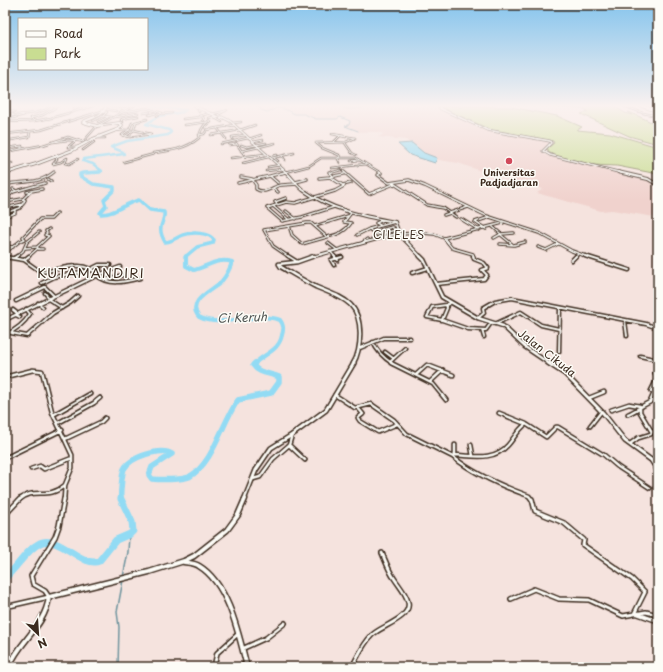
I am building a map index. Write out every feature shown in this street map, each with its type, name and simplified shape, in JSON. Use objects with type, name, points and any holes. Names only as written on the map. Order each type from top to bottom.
[{"type":"highway","points":[[5,173],[55,157],[80,147],[84,142],[96,138]]},
{"type":"main road","points":[[530,137],[551,141],[552,143],[543,151],[550,155],[648,179],[658,186]]},
{"type":"street","points":[[5,141],[27,137]]},
{"type":"street","points":[[43,145],[65,137]]},
{"type":"street","points":[[78,137],[84,142]]},
{"type":"street","points":[[84,142],[88,137]]},
{"type":"street","points":[[124,162],[172,150],[195,142],[199,137]]},
{"type":"street","points":[[230,145],[253,137]]},
{"type":"street","points":[[334,142],[339,137]]},
{"type":"street","points":[[340,163],[338,159],[340,156],[339,155],[322,148],[316,143],[344,142],[355,138],[352,137]]},
{"type":"street","points":[[96,138],[105,138]]},
{"type":"street","points":[[236,138],[236,143],[241,152],[254,160]]},
{"type":"street","points":[[248,139],[266,154],[278,161]]},
{"type":"street","points":[[6,152],[59,141],[76,140],[84,142]]},
{"type":"street","points":[[76,140],[68,146],[80,147]]},
{"type":"street","points":[[83,150],[94,142],[90,140]]},
{"type":"street","points":[[253,142],[263,140]]},
{"type":"street","points":[[344,142],[359,160],[381,173],[378,175],[387,182],[405,190],[415,199],[436,209],[443,208],[456,217]]},
{"type":"street","points":[[221,144],[236,143]]},
{"type":"street","points":[[241,152],[266,143]]},
{"type":"street","points":[[241,145],[247,147],[276,143]]},
{"type":"street","points":[[6,152],[13,148]]},
{"type":"street","points":[[172,150],[173,154]]},
{"type":"street","points":[[153,153],[163,152]]},
{"type":"street","points":[[243,163],[294,153]]},
{"type":"street","points":[[231,158],[266,154]]},
{"type":"street","points":[[272,158],[277,155]]},
{"type":"street","points":[[282,156],[285,160]]},
{"type":"street","points":[[345,156],[348,159]]},
{"type":"street","points":[[238,183],[287,172],[302,166],[309,166],[320,158],[348,159],[356,156]]},
{"type":"street","points":[[55,157],[57,159],[54,164],[67,158],[65,163],[69,164],[78,159]]},
{"type":"street","points":[[272,158],[287,172],[302,190],[334,208],[350,213],[394,222]]},
{"type":"street","points":[[351,161],[359,160]]},
{"type":"street","points":[[314,163],[318,162]]},
{"type":"street","points":[[5,165],[12,163]]},
{"type":"street","points":[[332,168],[367,164]]},
{"type":"street","points":[[268,167],[280,165]]},
{"type":"street","points":[[339,167],[344,174],[360,185],[369,194],[393,184],[409,180],[436,190],[468,208],[490,217],[539,233],[578,254],[629,270]]},
{"type":"street","points":[[5,169],[11,171],[5,177]]},
{"type":"street","points":[[266,171],[283,169]]},
{"type":"street","points":[[334,177],[329,172],[341,170]]},
{"type":"street","points":[[7,186],[7,184],[18,182],[34,182],[48,179],[54,172]]},
{"type":"street","points":[[319,178],[334,177],[344,174]]},
{"type":"street","points":[[242,176],[253,180],[256,185],[256,189],[259,191],[268,191],[278,186],[296,183],[307,179]]},
{"type":"street","points":[[270,176],[278,183]]},
{"type":"street","points":[[330,177],[335,181],[341,182],[346,188]]},
{"type":"street","points":[[48,179],[51,182]]},
{"type":"street","points":[[34,182],[36,186]]},
{"type":"street","points":[[334,208],[310,214],[305,217],[281,220],[267,208],[277,204],[289,202],[294,204],[316,197],[351,182]]},
{"type":"street","points":[[10,201],[9,196],[16,191],[45,183]]},
{"type":"street","points":[[273,188],[278,192]]},
{"type":"street","points":[[27,192],[42,189]]},
{"type":"street","points":[[5,202],[23,199],[31,192]]},
{"type":"street","points":[[277,204],[275,202],[286,198]]},
{"type":"street","points":[[23,199],[25,200],[24,204]]},
{"type":"street","points":[[5,208],[24,204]]},
{"type":"street","points":[[5,217],[15,213],[15,211],[24,204]]},
{"type":"street","points":[[273,206],[289,220]]},
{"type":"street","points":[[444,215],[468,208]]},
{"type":"street","points":[[5,213],[15,211]]},
{"type":"street","points":[[286,211],[296,219]]},
{"type":"street","points":[[24,239],[23,237],[40,219],[51,219],[57,213]]},
{"type":"street","points":[[344,222],[350,213]]},
{"type":"street","points":[[315,226],[336,221],[348,216]]},
{"type":"street","points":[[486,229],[475,222],[490,217]]},
{"type":"street","points":[[461,219],[480,230]]},
{"type":"street","points":[[381,226],[376,223],[384,220],[394,222]]},
{"type":"street","points":[[289,226],[292,235],[302,244],[340,234],[347,229],[351,223],[336,221]]},
{"type":"street","points":[[357,235],[369,229],[394,222]]},
{"type":"street","name":"Jalan Cikuda","points":[[394,222],[399,234],[420,254],[441,296],[450,303],[478,318],[503,326],[525,347],[565,374],[601,412],[629,445],[651,460],[658,471]]},
{"type":"street","points":[[5,607],[149,572],[184,561],[210,544],[232,524],[238,515],[260,462],[271,448],[292,435],[323,412],[355,360],[360,348],[360,320],[357,312],[340,296],[315,286],[279,265],[283,263],[297,262],[330,251],[399,234],[429,233],[444,238],[486,229],[504,222]]},
{"type":"street","points":[[297,262],[273,246],[269,241],[268,235],[264,231],[310,223],[327,237]]},
{"type":"street","points":[[369,229],[378,235],[395,230],[392,227],[374,232]]},
{"type":"street","points":[[493,227],[514,245]]},
{"type":"street","points":[[24,260],[49,236],[45,235],[47,233],[46,231],[49,229]]},
{"type":"street","points":[[14,258],[25,248],[27,242],[39,232]]},
{"type":"street","points":[[494,238],[501,235],[514,233]]},
{"type":"street","points":[[436,284],[484,279],[486,275],[482,270],[488,268],[484,263],[474,259],[473,254],[452,248],[444,238]]},
{"type":"street","points":[[5,253],[13,248],[20,240],[30,239]]},
{"type":"street","points":[[362,243],[367,239]]},
{"type":"street","points":[[500,244],[514,245],[525,242]]},
{"type":"street","points":[[328,243],[337,250]]},
{"type":"street","points":[[538,247],[546,250],[558,244]]},
{"type":"street","points":[[5,246],[13,248]]},
{"type":"street","points":[[25,248],[44,249]]},
{"type":"street","points":[[330,251],[337,259]]},
{"type":"street","points":[[572,260],[578,254]]},
{"type":"street","points":[[5,256],[24,260],[41,272],[85,266],[95,271],[104,281],[123,283],[140,278]]},
{"type":"street","points":[[334,265],[330,260],[337,259],[342,256]]},
{"type":"street","points":[[42,283],[58,275],[82,273],[99,264],[110,265]]},
{"type":"street","points":[[5,320],[97,275],[120,267]]},
{"type":"street","points":[[412,273],[428,268]]},
{"type":"street","points":[[95,271],[100,269]]},
{"type":"street","points":[[104,281],[123,275]]},
{"type":"street","points":[[16,301],[46,287],[54,296]]},
{"type":"street","points":[[45,293],[62,308]]},
{"type":"street","points":[[11,333],[27,337],[53,313],[78,296]]},
{"type":"street","points":[[478,318],[484,313],[484,306],[508,298],[646,324],[658,328]]},
{"type":"street","points":[[38,303],[43,307]]},
{"type":"street","points":[[450,303],[432,308],[427,315],[428,318],[442,320],[468,329],[486,330],[491,323]]},
{"type":"street","points":[[442,320],[447,308],[446,305]]},
{"type":"street","points":[[559,352],[560,308]]},
{"type":"street","points":[[5,335],[11,333],[26,321],[30,314],[26,309]]},
{"type":"street","points":[[13,310],[20,318]]},
{"type":"street","points":[[495,324],[521,312],[542,325],[559,329]]},
{"type":"street","points":[[625,321],[626,336]]},
{"type":"street","points":[[482,330],[484,337]]},
{"type":"street","points":[[360,348],[369,342],[373,342],[383,337],[391,336],[410,338]]},
{"type":"street","points":[[373,342],[375,350],[390,362],[430,382],[437,387],[446,400]]},
{"type":"street","points":[[390,362],[405,348]]},
{"type":"street","points":[[385,352],[393,358]]},
{"type":"street","points":[[640,356],[658,360]]},
{"type":"street","points":[[416,375],[426,365],[453,375]]},
{"type":"street","points":[[5,377],[33,370],[42,371],[54,415],[62,430],[72,458],[72,468],[65,485],[66,493],[59,526],[55,537],[34,569],[31,580],[33,584],[45,591],[49,597],[49,604],[45,614],[12,658],[9,667]]},
{"type":"street","points":[[430,382],[442,370]]},
{"type":"street","points":[[628,414],[636,411],[640,406],[652,400],[654,393],[651,391],[658,377],[655,373],[658,373]]},
{"type":"street","points":[[588,399],[604,392]]},
{"type":"street","points":[[54,415],[90,394]]},
{"type":"street","points":[[333,396],[336,396],[353,407],[358,408],[373,404],[411,437],[454,456],[468,469],[501,486],[529,496],[532,499],[535,511],[564,523],[584,540],[583,545],[632,579],[645,592],[634,614]]},
{"type":"street","points":[[58,423],[94,403],[100,398]]},
{"type":"street","points":[[611,410],[629,404],[640,406]]},
{"type":"street","points":[[629,445],[638,438],[649,435],[652,432],[640,412],[640,406]]},
{"type":"street","points":[[358,408],[363,414],[358,418],[360,421],[378,432],[397,424]]},
{"type":"street","points":[[590,426],[601,412]]},
{"type":"street","points":[[499,413],[526,424],[546,437],[556,427],[558,427],[604,455],[640,483],[650,488]]},
{"type":"street","points":[[65,439],[101,422],[105,418]]},
{"type":"street","points":[[454,456],[488,457],[497,454],[506,447],[518,430],[526,424]]},
{"type":"street","points":[[5,458],[62,430]]},
{"type":"street","points":[[253,479],[260,477],[273,458],[290,446],[292,435]]},
{"type":"street","points":[[454,456],[456,451],[455,445]]},
{"type":"street","points":[[471,445],[473,456]]},
{"type":"street","points":[[290,446],[305,460]]},
{"type":"street","points":[[31,469],[40,466],[44,469],[72,458]]},
{"type":"street","points":[[651,460],[658,462]]},
{"type":"street","points":[[5,515],[25,495],[54,493],[65,485]]},
{"type":"street","points":[[352,667],[360,651],[373,634],[398,620],[409,609],[406,595],[394,579],[382,553]]},
{"type":"street","points":[[184,561],[198,566],[210,577],[227,604],[244,648],[247,665],[239,667]]},
{"type":"street","points":[[511,599],[534,590],[559,599],[589,600],[623,616],[646,612],[658,615]]},
{"type":"street","points":[[634,614],[658,621]]},
{"type":"street","points":[[244,648],[270,637],[286,623]]},
{"type":"street","points":[[214,667],[217,652],[239,633]]},
{"type":"shaded area","name":"Universitas Padjadjaran","points":[[381,137],[523,137],[549,142],[542,151],[545,155],[652,182],[654,217],[612,210],[601,211],[537,193],[543,189],[508,180],[493,171],[484,172],[458,163],[439,160],[422,152],[406,140]]},
{"type":"green space","points":[[532,137],[625,137],[658,147],[658,174],[617,166],[593,165],[556,156],[548,152],[548,149],[545,150],[554,143],[553,141]]},
{"type":"green space","points":[[634,137],[658,137],[658,144]]},
{"type":"water","points":[[412,143],[424,153],[437,158],[435,163],[410,155],[398,144]]},
{"type":"waterway","name":"Ci Keruh","points":[[98,172],[102,171],[93,164],[83,161],[84,159],[124,154],[123,152],[111,147],[127,141],[152,137]]},
{"type":"waterway","name":"Ci Keruh","points":[[98,172],[83,173],[80,174],[80,176],[93,184],[114,187],[114,190],[104,200],[106,206],[100,213],[101,214],[106,214],[139,200],[150,210],[164,212],[161,232],[165,242],[191,233],[208,235],[214,240],[213,243],[197,247],[186,256]]},
{"type":"waterway","name":"Ci Keruh","points":[[121,499],[121,484],[124,469],[132,461],[146,454],[167,452],[172,454],[152,467],[149,475],[152,479],[171,480],[189,477],[198,471],[205,462],[238,400],[271,393],[279,382],[279,377],[258,370],[253,365],[278,345],[283,331],[283,325],[280,320],[260,317],[218,321],[199,317],[195,306],[198,301],[202,296],[221,282],[228,272],[232,262],[217,262],[194,270],[186,266],[186,256]]},
{"type":"waterway","name":"Ci Keruh","points":[[5,578],[30,550],[40,543],[47,541],[55,543],[86,560],[93,562],[99,561],[116,540],[130,534],[133,531],[132,522],[121,499]]},
{"type":"waterway","points":[[123,577],[128,552],[129,535]]},
{"type":"waterway","points":[[118,667],[119,627],[117,612],[123,580]]},
{"type":"place","name":"Universitas Padjadjaran","points":[[509,161]]},
{"type":"district","name":"CILELES","points":[[399,235]]},
{"type":"district","name":"KUTAMANDIRI","points":[[91,273]]}]
